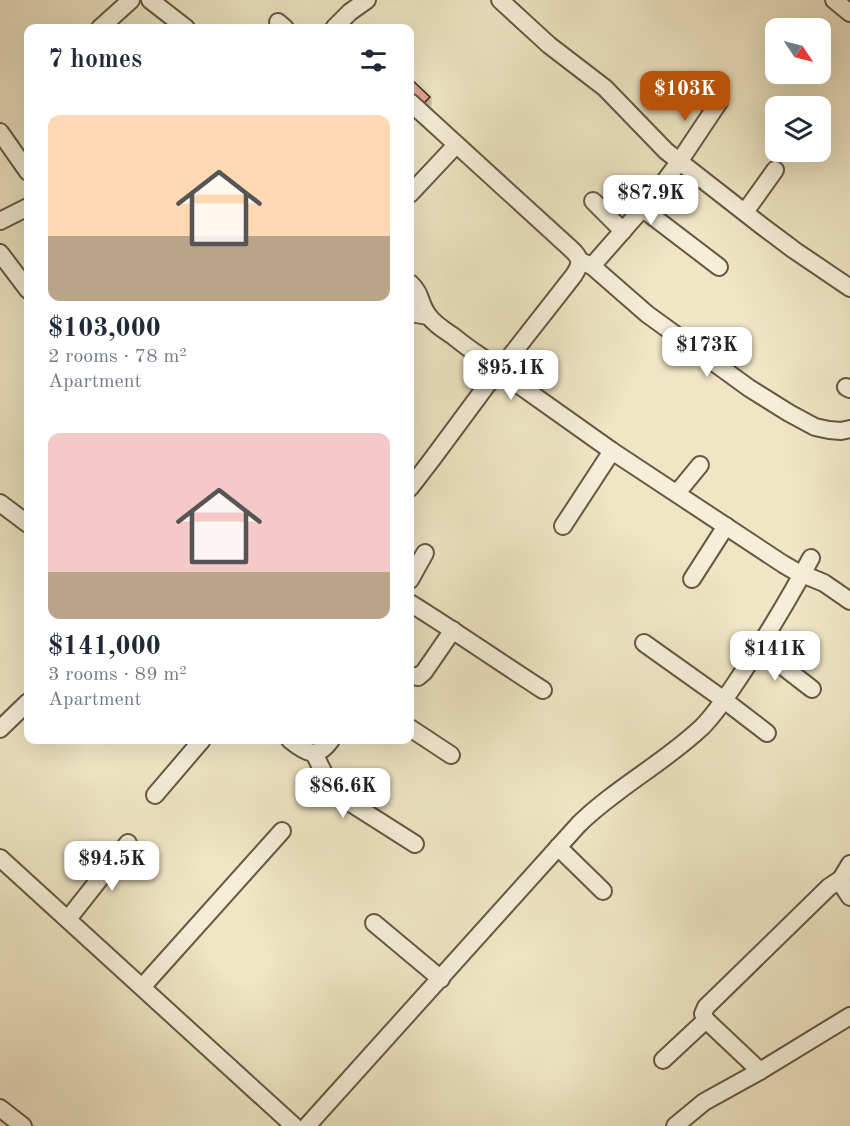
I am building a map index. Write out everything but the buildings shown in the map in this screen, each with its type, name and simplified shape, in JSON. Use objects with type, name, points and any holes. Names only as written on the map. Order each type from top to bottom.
[{"type":"street","points":[[104,24],[131,0]]},
{"type":"street","points":[[150,0],[181,24]]},
{"type":"street","points":[[338,24],[367,0]]},
{"type":"street","points":[[500,0],[549,45],[605,88],[655,141],[680,162],[794,250],[850,288]]},
{"type":"street","points":[[834,0],[850,13]]},
{"type":"street","points":[[414,483],[487,385],[504,369],[510,355],[579,268],[623,231],[643,209],[680,162],[719,102]]},
{"type":"street","points":[[414,106],[586,264],[647,314],[749,388],[789,413],[814,427],[841,431],[850,429]]},
{"type":"street","points":[[0,132],[24,166]]},
{"type":"street","points":[[414,190],[456,145]]},
{"type":"street","points":[[745,212],[775,170]]},
{"type":"street","points":[[593,201],[623,231]]},
{"type":"street","points":[[0,221],[24,209]]},
{"type":"street","points":[[643,209],[719,267]]},
{"type":"street","points":[[0,253],[24,285]]},
{"type":"street","points":[[414,288],[419,293],[428,316],[434,322],[480,357],[504,369],[516,384],[612,451],[789,568],[824,584],[850,601]]},
{"type":"street","points":[[414,314],[428,316]]},
{"type":"street","points":[[563,526],[612,451]]},
{"type":"street","points":[[677,493],[700,465]]},
{"type":"street","points":[[0,502],[24,521]]},
{"type":"street","points":[[692,579],[726,526]]},
{"type":"street","points":[[414,573],[425,552]]},
{"type":"street","points":[[0,858],[297,1126],[441,979],[590,813],[703,726],[724,700],[759,648],[811,558]]},
{"type":"street","points":[[414,606],[543,690]]},
{"type":"street","points":[[414,676],[424,672],[453,630]]},
{"type":"street","points":[[644,643],[767,733]]},
{"type":"street","points":[[759,648],[812,689]]},
{"type":"street","points":[[0,729],[24,706]]},
{"type":"street","points":[[414,731],[451,755]]},
{"type":"street","points":[[155,795],[199,744]]},
{"type":"street","points":[[296,744],[307,752],[314,753],[321,751],[328,744]]},
{"type":"street","points":[[314,753],[332,790],[415,844]]},
{"type":"street","points":[[142,986],[282,831]]},
{"type":"street","points":[[68,919],[128,843]]},
{"type":"street","points":[[558,847],[603,891]]},
{"type":"street","points":[[760,1071],[706,1020],[703,1014],[706,1007],[829,886],[841,879],[850,864]]},
{"type":"street","points":[[841,879],[850,897]]},
{"type":"street","points":[[374,923],[441,979]]},
{"type":"street","points":[[675,1126],[704,1102],[849,1018]]},
{"type":"street","points":[[663,1060],[706,1020]]},
{"type":"street","points":[[0,1108],[23,1126]]}]
